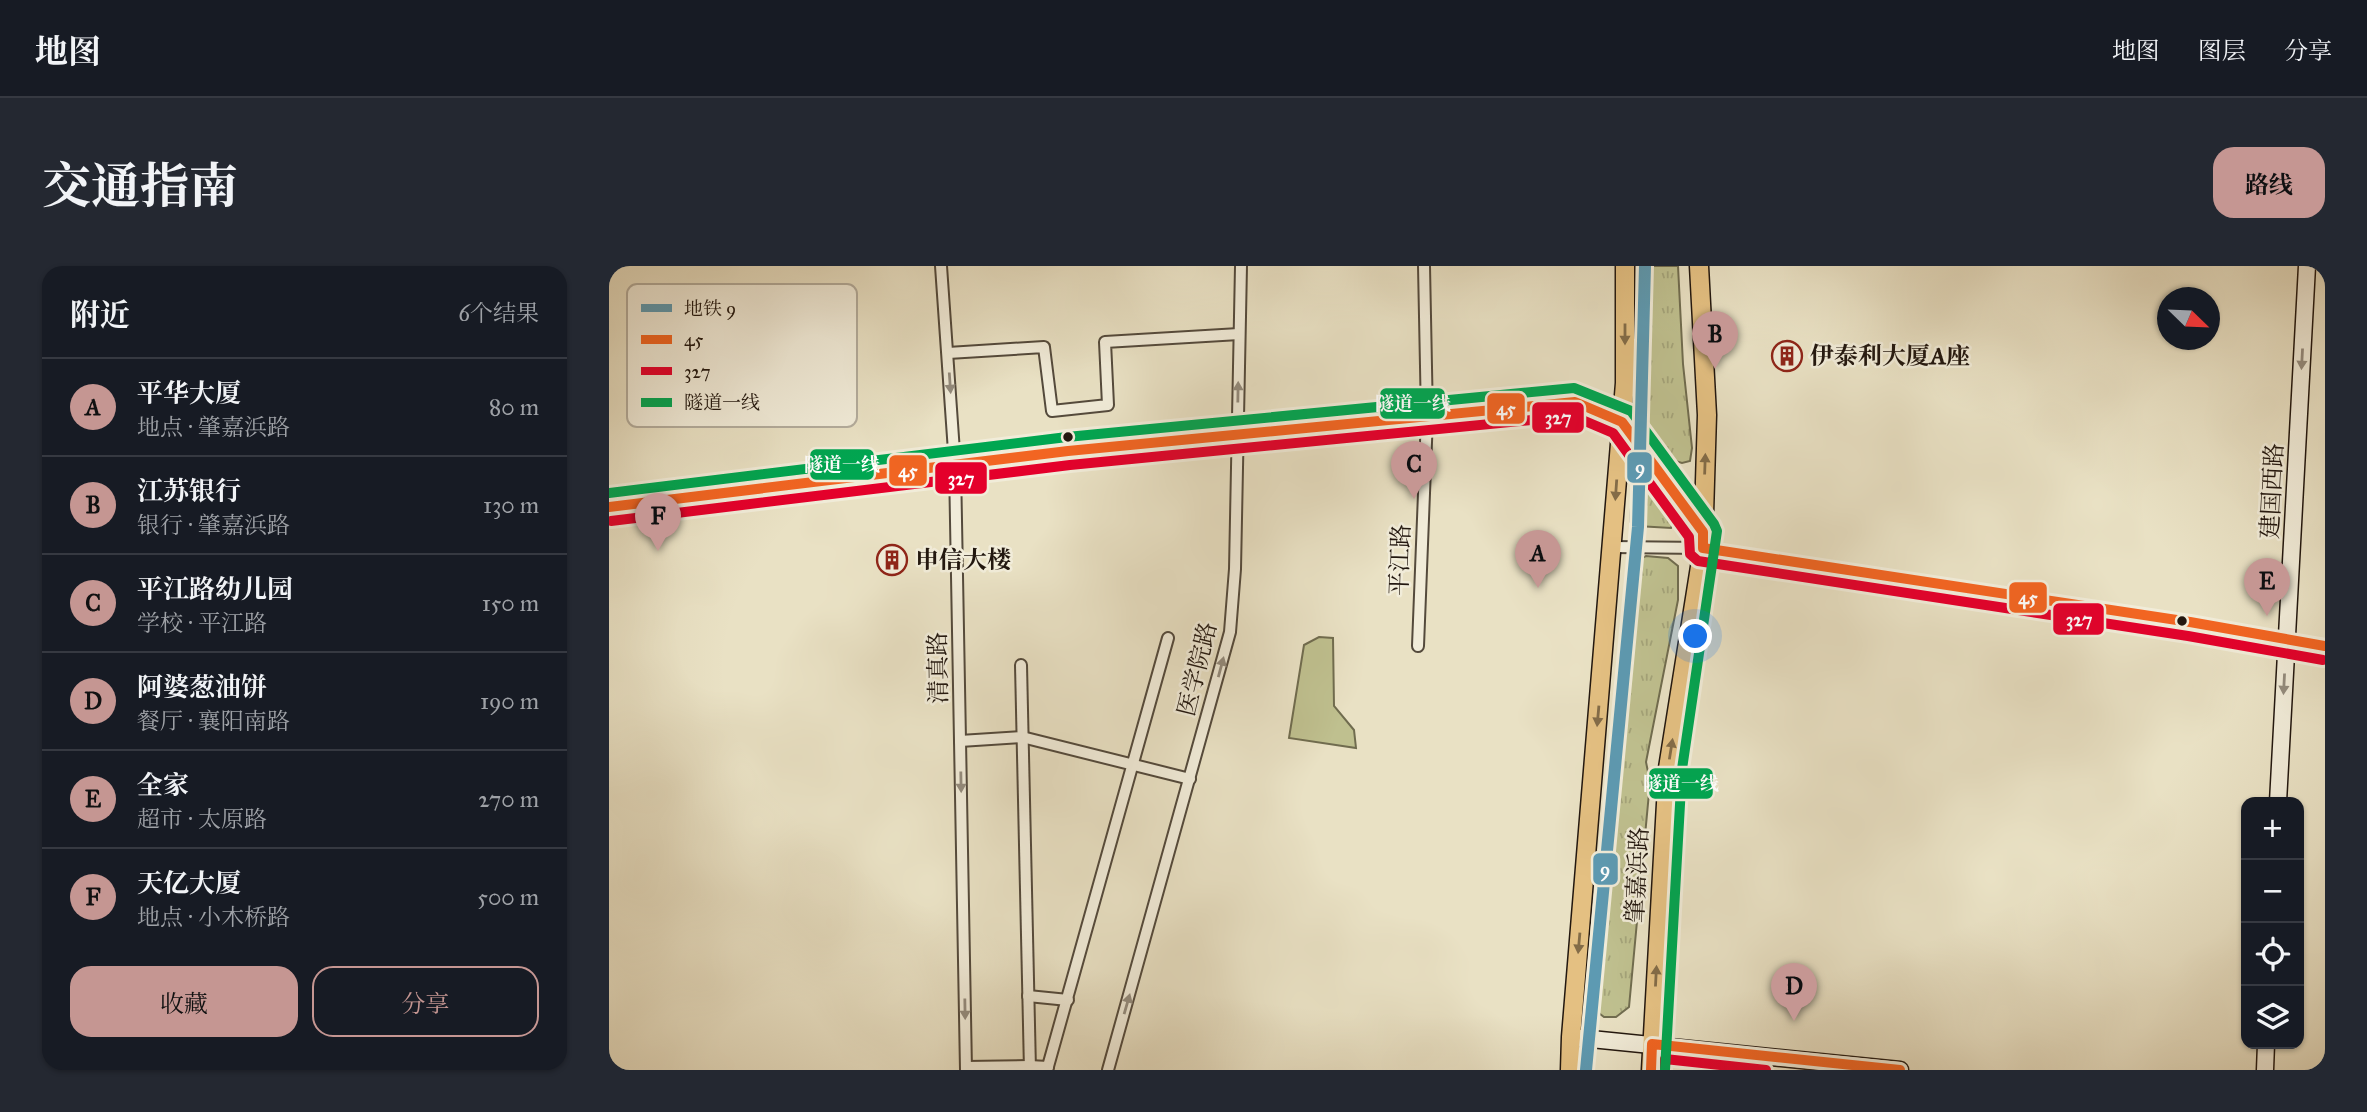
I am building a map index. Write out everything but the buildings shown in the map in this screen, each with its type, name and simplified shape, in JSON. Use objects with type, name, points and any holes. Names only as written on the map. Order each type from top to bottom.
[{"type":"main road","name":"肇嘉浜路","points":[[1570,1070],[1625,383],[1625,266]]},
{"type":"main road","name":"肇嘉浜路","points":[[1651,1070],[1668,768],[1703,540],[1707,415],[1699,266]]},
{"type":"street","name":"清真路","points":[[941,266],[955,466],[966,1069]]},
{"type":"street","name":"医学院路","points":[[1108,1070],[1230,632],[1235,569],[1241,266]]},
{"type":"street","name":"平江路","points":[[1418,646],[1427,417],[1424,266]]},
{"type":"street","name":"建国西路","points":[[2278,797],[2308,266]]},
{"type":"street","points":[[948,353],[1044,347],[1052,411],[1108,405],[1105,342],[1239,334]]},
{"type":"street","points":[[609,507],[1068,451],[1575,402],[1622,422],[1703,540]]},
{"type":"street","points":[[1612,547],[1703,540],[2325,646]]},
{"type":"street","points":[[966,1069],[1048,1069],[1168,638]]},
{"type":"street","points":[[1021,665],[1029,1068]]},
{"type":"street","points":[[960,741],[1022,737],[1189,779]]},
{"type":"street","points":[[1028,996],[1067,1000]]},
{"type":"street","points":[[1571,1037],[1900,1070]]},
{"type":"street","points":[[2265,1070],[2266,1049]]},
{"type":"green space","points":[[1640,266],[1678,266],[1683,364],[1692,448],[1690,461],[1682,463],[1672,460],[1641,422],[1637,396]]},
{"type":"green space","points":[[1638,475],[1674,521],[1671,528],[1637,526],[1630,522],[1633,479]]},
{"type":"green space","points":[[1646,556],[1668,558],[1678,566],[1678,600],[1646,762],[1650,782],[1629,1007],[1616,1017],[1604,1017],[1591,1007],[1625,626],[1631,563]]},
{"type":"green space","points":[[1319,637],[1333,638],[1334,706],[1354,730],[1356,748],[1289,738],[1304,645]]},
{"type":"metro line","name":"9","points":[[1586,1070],[1638,527],[1645,266]]},
{"type":"transit line","name":"隧道一线","points":[[609,493],[1067,437],[1574,388],[1631,411],[1717,531],[1682,769],[1665,1070]]},
{"type":"transit line","name":"45","points":[[609,507],[1068,451],[1575,402],[1622,422],[1703,532],[1703,548],[2190,622],[2325,646]]},
{"type":"transit line","name":"327","points":[[611,521],[1070,465],[1573,416],[1613,433],[1689,537],[1690,554],[1698,561],[2188,636],[2323,660]]},
{"type":"transit line","name":"45","points":[[1651,1070],[1652,1044],[1900,1070]]},
{"type":"transit line","name":"327","points":[[1665,1070],[1665,1059],[1766,1070]]},
{"type":"place","name":"伊泰利大厦A座","points":[[1787,356]]},
{"type":"place","name":"江苏银行","points":[[1715,369]]},
{"type":"place","name":"平江路幼儿园","points":[[1414,499]]},
{"type":"place","name":"天亿大厦","points":[[658,551]]},
{"type":"place","name":"申信大楼","points":[[892,560]]},
{"type":"place","name":"平华大厦","points":[[1538,588]]},
{"type":"place","name":"全家","points":[[2267,616]]},
{"type":"place","name":"阿婆葱油饼","points":[[1794,1021]]}]
